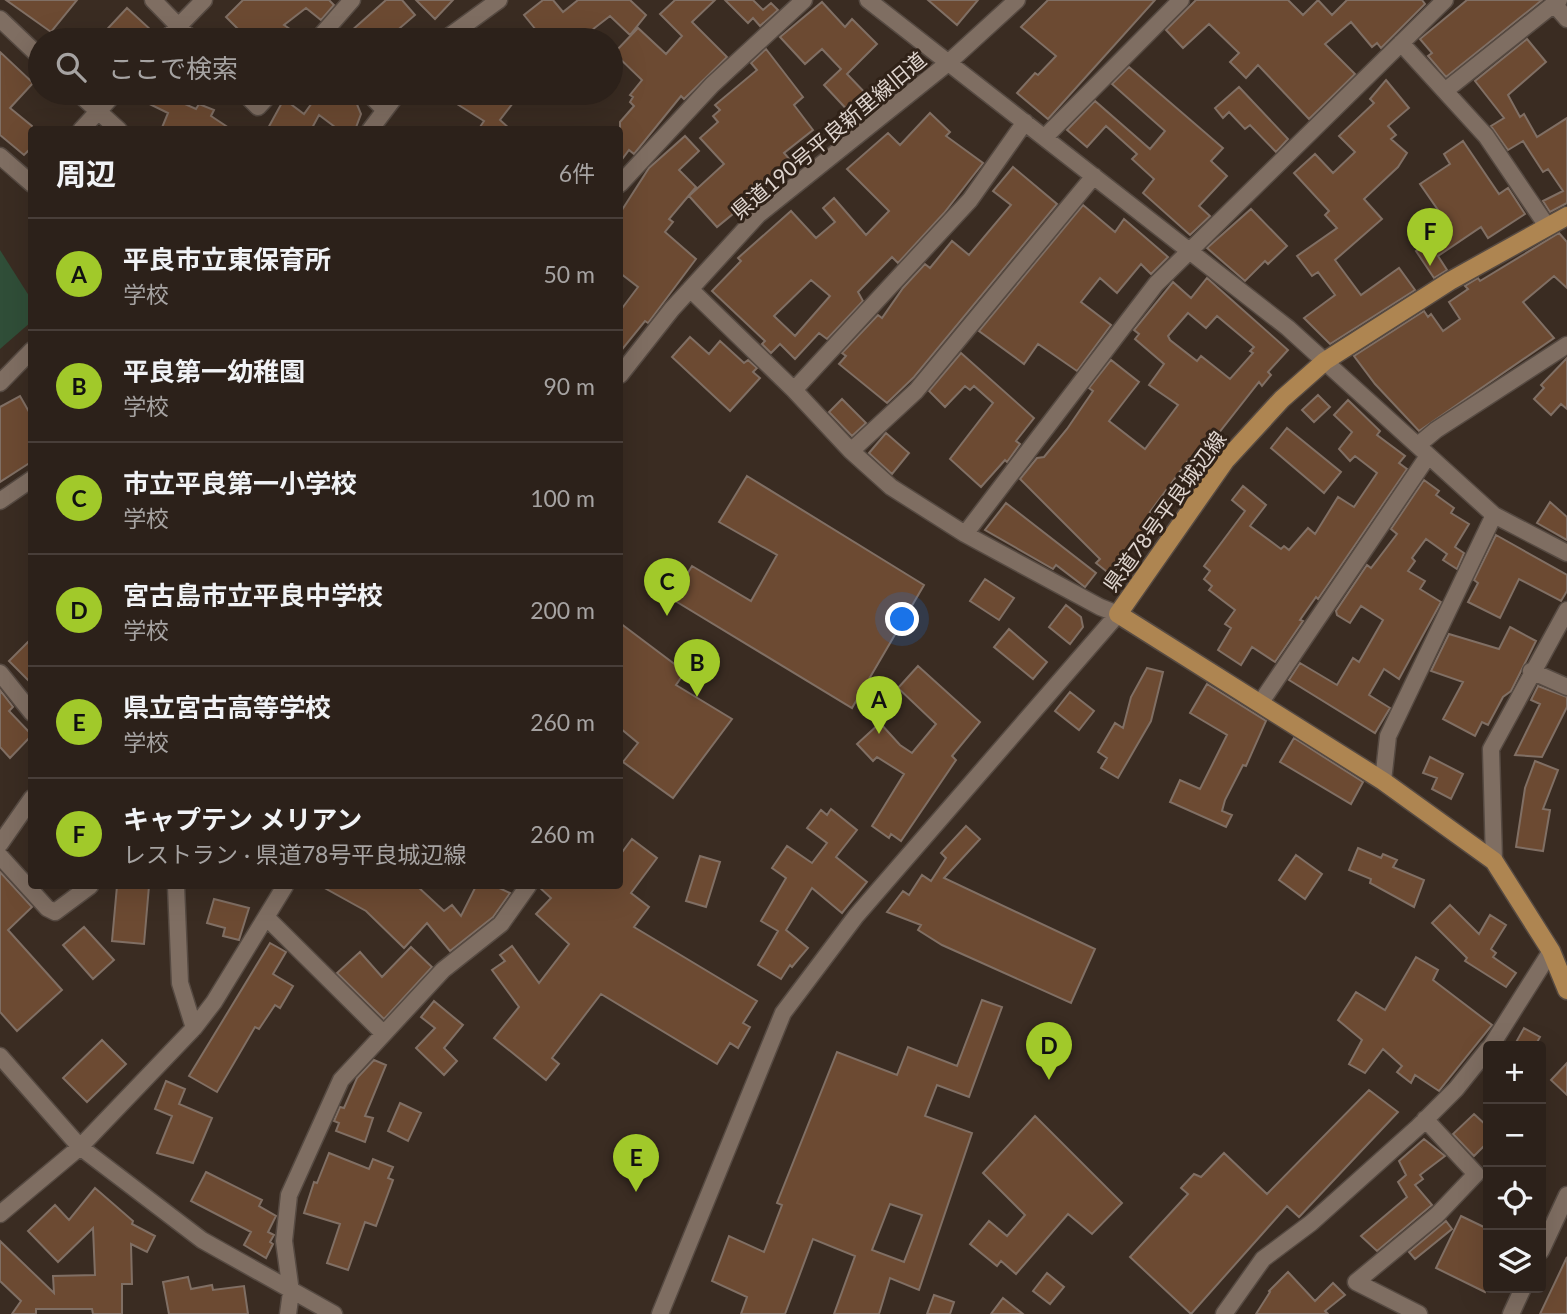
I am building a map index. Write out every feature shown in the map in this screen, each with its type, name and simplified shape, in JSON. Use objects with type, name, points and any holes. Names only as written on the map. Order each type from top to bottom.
[{"type":"main road","name":"県道78号平良城辺線","points":[[1567,216],[1451,281],[1325,361],[1282,399],[1225,461],[1118,614],[1383,781],[1494,861],[1551,951],[1567,990]]},
{"type":"street","points":[[153,0],[179,26],[204,0]]},
{"type":"street","points":[[328,28],[352,0]]},
{"type":"street","points":[[460,28],[499,0]]},
{"type":"street","points":[[623,181],[712,85],[804,0]]},
{"type":"street","points":[[868,0],[1288,328],[1494,515],[1567,553]]},
{"type":"street","name":"県道190号平良新里線旧道","points":[[623,371],[690,289],[758,215],[948,63],[1017,0]]},
{"type":"street","points":[[1045,137],[1181,0]]},
{"type":"street","points":[[965,534],[1133,312],[1188,252],[1445,0]]},
{"type":"street","points":[[1446,90],[1557,2],[1567,19]]},
{"type":"street","points":[[0,19],[28,46]]},
{"type":"street","points":[[1401,43],[1486,136],[1547,226]]},
{"type":"street","points":[[91,105],[114,126]]},
{"type":"street","points":[[84,126],[103,105]]},
{"type":"street","points":[[380,105],[385,110]]},
{"type":"street","points":[[373,126],[389,105]]},
{"type":"street","points":[[794,390],[970,200],[1025,122]]},
{"type":"street","points":[[0,156],[28,180]]},
{"type":"street","points":[[851,451],[916,391],[1094,176]]},
{"type":"street","points":[[660,1314],[783,1013],[856,916],[1118,614],[1100,607],[965,534],[891,487],[851,451],[794,390],[690,289]]},
{"type":"street","points":[[1261,702],[1436,430],[1567,345]]},
{"type":"street","points":[[0,383],[28,354]]},
{"type":"street","points":[[0,501],[28,482]]},
{"type":"street","points":[[1383,781],[1388,736],[1494,515]]},
{"type":"street","points":[[1494,861],[1491,749],[1531,671],[1567,610]]},
{"type":"street","points":[[1531,671],[1567,687]]},
{"type":"street","points":[[0,673],[28,708]]},
{"type":"street","points":[[0,844],[28,804]]},
{"type":"street","points":[[0,856],[28,887]]},
{"type":"street","points":[[30,889],[47,908],[55,912],[86,889]]},
{"type":"street","points":[[176,889],[180,983],[194,1028]]},
{"type":"street","points":[[0,1214],[80,1147],[194,1028],[283,889]]},
{"type":"street","points":[[288,1314],[291,1292],[284,1241],[289,1195],[341,1080],[443,970],[501,924],[526,889]]},
{"type":"street","points":[[267,918],[383,1033]]},
{"type":"street","points":[[1493,1041],[1551,951]]},
{"type":"street","points":[[1224,1314],[1263,1259],[1311,1223],[1426,1119],[1483,1055]]},
{"type":"street","points":[[0,1056],[80,1147],[202,1240],[334,1314]]},
{"type":"street","points":[[1419,1314],[1356,1282],[1428,1223],[1476,1174],[1426,1119]]},
{"type":"street","points":[[1546,1240],[1567,1195]]},
{"type":"street","points":[[1511,1314],[1522,1293]]},
{"type":"green space","points":[[0,250],[28,294],[28,325],[0,349]]},
{"type":"building","points":[[6,0],[77,0],[54,28],[45,28]]},
{"type":"building","points":[[243,0],[329,0],[334,5],[321,20],[306,8],[284,25],[288,28],[237,28],[226,17]]},
{"type":"building","points":[[386,0],[402,0],[415,15],[400,28],[354,28]]},
{"type":"building","points":[[416,0],[453,0],[435,19]]},
{"type":"building","points":[[543,0],[553,0],[563,12],[578,0],[630,0],[646,15],[630,35],[610,16],[594,28],[534,28],[524,15]]},
{"type":"building","points":[[675,0],[715,0],[692,22],[727,57],[684,99],[681,96],[634,154],[629,150],[623,158],[623,126],[620,126],[620,122],[634,106],[630,102],[633,97],[630,95],[642,80],[623,62],[623,44],[638,28],[666,54],[682,36],[660,14]]},
{"type":"building","points":[[725,0],[753,0],[763,10],[771,3],[778,10],[760,26],[753,18],[748,23]]},
{"type":"building","points":[[928,0],[978,0],[957,25]]},
{"type":"building","points":[[1048,0],[1155,0],[1048,119],[1017,93],[1035,73],[1038,75],[1056,56],[1021,27]]},
{"type":"building","points":[[1196,0],[1288,0],[1303,15],[1318,0],[1332,15],[1347,0],[1422,0],[1425,4],[1381,48],[1377,43],[1372,47],[1351,22],[1325,44],[1355,74],[1309,119],[1258,65],[1246,78],[1230,62],[1239,53],[1209,24],[1183,48],[1166,30]]},
{"type":"building","points":[[1467,0],[1542,0],[1446,77],[1428,56],[1432,53],[1420,39]]},
{"type":"building","points":[[822,2],[845,27],[852,19],[877,44],[847,74],[870,98],[852,115],[824,85],[841,69],[822,49],[805,64],[780,37]]},
{"type":"building","points":[[127,8],[149,28],[108,28]]},
{"type":"building","points":[[1527,39],[1546,62],[1508,95],[1520,117],[1524,114],[1537,137],[1567,118],[1567,203],[1550,212],[1543,201],[1563,191],[1548,169],[1543,172],[1523,141],[1508,150],[1491,126],[1504,118],[1475,81]]},
{"type":"building","points":[[766,49],[803,97],[794,105],[813,130],[784,153],[791,161],[774,175],[777,178],[717,227],[689,196],[724,164],[700,138],[718,122],[713,116],[720,110],[715,105],[757,70],[751,63]]},
{"type":"building","points":[[0,52],[28,78],[28,88],[10,108],[32,126],[28,126],[28,151],[24,155],[0,135]]},
{"type":"building","points":[[1129,67],[1223,148],[1211,161],[1227,176],[1199,206],[1210,216],[1190,235],[1143,193],[1154,179],[1132,159],[1137,154],[1106,126],[1087,147],[1067,130],[1095,101],[1150,149],[1165,131],[1112,84]]},
{"type":"building","points":[[1386,80],[1409,108],[1388,126],[1396,135],[1391,139],[1407,153],[1398,167],[1364,199],[1382,219],[1335,260],[1361,295],[1399,268],[1415,290],[1330,344],[1304,318],[1335,295],[1318,272],[1312,276],[1297,256],[1337,228],[1325,215],[1329,211],[1294,173],[1315,154],[1333,173],[1355,152],[1339,136],[1374,103],[1370,99]]},
{"type":"building","points":[[1239,87],[1288,139],[1276,152],[1250,125],[1245,129],[1229,112],[1223,118],[1215,108]]},
{"type":"building","points":[[152,105],[187,105],[196,109],[202,105],[214,110],[211,116],[226,126],[163,126],[168,113]]},
{"type":"building","points":[[281,105],[292,105],[304,114],[310,105],[357,105],[361,114],[356,126],[334,126],[319,115],[313,126],[269,126]]},
{"type":"building","points":[[459,105],[511,105],[500,120],[507,126],[481,126],[484,121]]},
{"type":"building","points":[[930,113],[950,132],[946,136],[983,163],[944,213],[898,263],[892,257],[858,292],[863,301],[827,339],[819,333],[795,359],[780,344],[771,353],[762,344],[765,341],[712,291],[741,261],[738,258],[791,211],[816,238],[835,222],[823,208],[834,198],[866,235],[889,211],[847,169],[888,133],[900,145]],"holes":[[[811,280],[830,296],[795,336],[774,316]]]},
{"type":"building","points":[[685,136],[699,151],[679,170],[696,187],[669,219],[673,222],[665,232],[696,259],[648,323],[645,321],[623,348],[623,307],[638,287],[623,275],[623,208],[649,168]]},
{"type":"building","points":[[1463,141],[1499,194],[1508,188],[1525,214],[1488,238],[1481,227],[1438,256],[1447,270],[1434,278],[1416,251],[1445,233],[1441,227],[1447,223],[1420,184],[1450,164],[1444,154]]},
{"type":"building","points":[[1013,167],[1057,204],[914,377],[887,403],[839,364],[846,356],[842,353],[878,315],[882,318],[903,288],[925,264],[930,268],[952,241],[969,255],[1011,205],[993,191]]},
{"type":"building","points":[[1083,205],[1115,232],[1124,219],[1168,257],[1151,274],[1141,264],[1117,293],[1100,278],[1081,302],[1111,325],[1077,371],[1038,344],[1024,364],[979,331]]},
{"type":"building","points":[[1251,209],[1287,246],[1268,264],[1265,261],[1245,281],[1207,248]]},
{"type":"building","points":[[1559,233],[1567,242],[1567,288],[1554,276],[1523,302],[1554,338],[1419,431],[1375,384],[1354,356],[1424,311],[1428,317],[1431,314],[1443,331],[1460,319],[1449,302],[1468,289],[1465,286],[1478,278],[1480,281]]},
{"type":"building","points":[[1207,278],[1288,350],[1268,372],[1271,375],[1262,386],[1259,382],[1196,462],[1190,458],[1150,512],[1157,517],[1111,575],[1096,563],[1100,559],[1020,479],[1037,458],[1044,457],[1067,429],[1093,391],[1089,388],[1111,360],[1139,382],[1109,421],[1145,449],[1178,405],[1149,385],[1164,364],[1135,339],[1139,334],[1134,330],[1173,282],[1191,298]],"holes":[[[1188,313],[1206,328],[1217,316],[1254,347],[1250,351],[1253,353],[1230,379],[1201,356],[1197,361],[1168,336]]]},
{"type":"building","points":[[690,337],[709,354],[720,341],[744,363],[748,360],[757,368],[753,372],[760,378],[730,411],[672,357]]},
{"type":"building","points":[[961,353],[1034,418],[1016,441],[1020,444],[1007,462],[1005,460],[981,487],[950,459],[993,403],[974,386],[970,390],[965,386],[945,407],[929,391]]},
{"type":"building","points":[[1567,358],[1567,409],[1561,404],[1551,415],[1534,399],[1544,388],[1541,385]]},
{"type":"building","points":[[1318,395],[1330,407],[1314,422],[1302,410]]},
{"type":"building","points":[[20,396],[28,410],[28,464],[0,482],[0,407]]},
{"type":"building","points":[[842,399],[866,423],[852,436],[829,412]]},
{"type":"building","points":[[1348,400],[1380,431],[1377,435],[1405,456],[1399,463],[1407,469],[1318,599],[1316,597],[1300,620],[1303,621],[1275,662],[1252,647],[1241,665],[1218,650],[1231,628],[1225,624],[1235,610],[1209,590],[1212,586],[1204,579],[1210,571],[1204,566],[1245,511],[1232,500],[1243,486],[1266,505],[1250,526],[1281,549],[1284,546],[1289,550],[1308,528],[1315,534],[1338,497],[1354,507],[1377,473],[1355,456],[1350,461],[1339,449],[1352,432],[1334,415]]},
{"type":"building","points":[[1287,428],[1341,472],[1324,493],[1271,448]]},
{"type":"building","points":[[886,433],[909,453],[892,474],[869,453]]},
{"type":"building","points":[[747,476],[924,585],[852,708],[672,599],[692,566],[751,601],[777,555],[719,522]]},
{"type":"building","points":[[1424,480],[1439,491],[1436,495],[1454,508],[1451,513],[1469,524],[1455,547],[1464,553],[1457,569],[1443,560],[1447,554],[1426,539],[1412,558],[1415,561],[1408,571],[1425,581],[1420,589],[1441,602],[1399,679],[1384,669],[1369,695],[1390,708],[1375,733],[1289,680],[1300,663],[1337,685],[1353,658],[1359,662],[1383,620],[1361,606],[1350,623],[1337,615],[1336,611],[1367,565],[1371,568],[1397,534],[1391,529]]},
{"type":"building","points":[[1550,502],[1567,517],[1567,540],[1537,523]]},
{"type":"building","points":[[1006,503],[1096,573],[1085,587],[1056,565],[1053,569],[985,530]]},
{"type":"building","points":[[1496,535],[1567,575],[1567,591],[1561,601],[1519,579],[1500,618],[1468,602],[1478,583],[1474,580]]},
{"type":"building","points":[[985,579],[1014,598],[999,620],[970,601]]},
{"type":"building","points":[[1066,605],[1081,617],[1083,627],[1070,644],[1049,627]]},
{"type":"building","points":[[623,625],[685,672],[676,685],[732,719],[673,798],[623,762],[638,743],[623,730]]},
{"type":"building","points":[[1510,627],[1536,641],[1511,691],[1503,697],[1488,725],[1482,722],[1475,736],[1443,719],[1463,682],[1431,671],[1449,634],[1499,649]]},
{"type":"building","points":[[1009,629],[1047,662],[1033,679],[994,647]]},
{"type":"building","points":[[28,642],[28,680],[9,661]]},
{"type":"building","points":[[918,666],[980,722],[952,756],[956,760],[901,841],[891,834],[889,838],[872,826],[904,774],[877,757],[873,761],[857,744],[880,723],[900,745],[912,753],[936,724],[898,688]]},
{"type":"building","points":[[1147,668],[1163,672],[1151,721],[1118,778],[1101,768],[1107,758],[1098,752],[1115,723],[1123,728],[1131,697]]},
{"type":"building","points":[[1207,684],[1266,721],[1246,766],[1243,765],[1225,800],[1222,811],[1232,815],[1226,827],[1170,802],[1180,780],[1200,789],[1227,735],[1190,713]]},
{"type":"building","points":[[1538,686],[1567,697],[1567,707],[1542,757],[1515,755],[1540,704],[1531,700]]},
{"type":"building","points":[[0,690],[13,707],[9,711],[28,731],[28,739],[10,758],[0,747]]},
{"type":"building","points":[[1070,692],[1094,711],[1079,730],[1055,711]]},
{"type":"building","points":[[1294,738],[1363,782],[1351,804],[1280,762]]},
{"type":"building","points":[[1430,757],[1463,774],[1451,799],[1432,789],[1437,778],[1423,773]]},
{"type":"building","points":[[1535,761],[1558,770],[1543,809],[1550,810],[1543,851],[1516,847],[1525,788]]},
{"type":"building","points":[[831,809],[857,830],[836,857],[867,882],[842,913],[812,888],[786,930],[808,948],[792,967],[790,965],[781,979],[758,965],[778,931],[761,921],[786,878],[772,868],[787,846],[812,863],[827,843],[807,828],[821,810],[827,815]]},
{"type":"building","points":[[966,826],[980,839],[944,878],[1095,949],[1071,1003],[942,945],[918,930],[921,925],[887,912],[903,891],[909,895],[922,875],[931,881],[946,858],[941,853]]},
{"type":"building","points":[[632,839],[657,858],[631,893],[649,907],[634,927],[757,1001],[743,1023],[750,1027],[738,1048],[730,1043],[717,1064],[601,994],[552,1058],[559,1064],[546,1080],[494,1038],[519,1007],[492,970],[505,961],[500,955],[512,946],[539,983],[569,944],[536,914],[551,898],[541,889],[623,889],[623,851]]},
{"type":"building","points":[[1358,848],[1381,858],[1383,854],[1397,860],[1393,867],[1424,880],[1414,907],[1370,883],[1371,879],[1349,870]]},
{"type":"building","points":[[1296,855],[1322,874],[1305,899],[1279,880]]},
{"type":"building","points":[[700,856],[720,862],[706,907],[686,901]]},
{"type":"building","points":[[0,872],[32,907],[8,930],[62,990],[17,1031],[0,1012]]},
{"type":"building","points":[[117,889],[149,889],[144,944],[112,941]]},
{"type":"building","points":[[326,889],[420,889],[444,911],[452,905],[461,916],[474,889],[501,889],[510,893],[493,917],[450,951],[427,923],[404,948],[366,911]]},
{"type":"building","points":[[214,899],[249,908],[239,940],[223,936],[225,928],[207,923]]},
{"type":"building","points":[[1450,905],[1479,934],[1490,915],[1506,925],[1491,949],[1496,953],[1493,957],[1516,973],[1506,987],[1465,961],[1467,958],[1432,923]]},
{"type":"building","points":[[84,927],[114,960],[93,979],[63,945]]},
{"type":"building","points":[[270,943],[286,952],[273,974],[293,986],[280,1008],[275,1005],[259,1029],[255,1027],[217,1092],[189,1076]]},
{"type":"building","points":[[411,947],[432,967],[384,1019],[337,973],[360,952],[382,977]]},
{"type":"building","points":[[1416,957],[1438,970],[1433,980],[1492,1025],[1439,1091],[1415,1075],[1411,1083],[1397,1072],[1402,1066],[1383,1049],[1365,1073],[1349,1064],[1362,1040],[1338,1020],[1356,992],[1385,1010]]},
{"type":"building","points":[[982,1000],[1002,1007],[969,1097],[937,1085],[925,1116],[972,1133],[919,1290],[890,1278],[879,1314],[834,1314],[855,1256],[813,1239],[785,1314],[741,1314],[747,1297],[712,1281],[729,1236],[764,1252],[782,1205],[777,1203],[837,1052],[897,1075],[908,1047],[957,1066]],"holes":[[[890,1204],[922,1215],[904,1262],[872,1250]]]},
{"type":"building","points":[[434,1001],[463,1025],[444,1048],[457,1061],[444,1075],[416,1048],[435,1028],[421,1017]]},
{"type":"building","points":[[1524,1028],[1540,1037],[1538,1041],[1517,1041]]},
{"type":"building","points":[[102,1040],[126,1064],[87,1102],[63,1078]]},
{"type":"building","points":[[374,1060],[386,1065],[365,1116],[373,1118],[365,1142],[336,1131],[339,1123],[334,1121],[340,1107],[344,1108],[357,1078]]},
{"type":"building","points":[[1567,1063],[1567,1095],[1551,1080]]},
{"type":"building","points":[[166,1081],[185,1089],[179,1104],[212,1118],[193,1163],[157,1153],[172,1116],[155,1109]]},
{"type":"building","points":[[1369,1090],[1398,1112],[1299,1217],[1287,1206],[1191,1314],[1130,1257],[1188,1194],[1181,1188],[1194,1174],[1201,1177],[1224,1153],[1267,1194]]},
{"type":"building","points":[[400,1103],[421,1113],[408,1141],[388,1131]]},
{"type":"building","points":[[1474,1114],[1483,1122],[1483,1147],[1474,1156],[1453,1134]]},
{"type":"building","points":[[1035,1116],[1122,1203],[1092,1234],[1068,1214],[1016,1274],[1001,1261],[997,1266],[970,1244],[989,1221],[1007,1236],[1025,1215],[983,1173]]},
{"type":"building","points":[[1424,1139],[1445,1156],[1420,1175],[1423,1179],[1415,1185],[1432,1205],[1377,1251],[1361,1236],[1407,1197],[1398,1182],[1406,1175],[1399,1161]]},
{"type":"building","points":[[329,1153],[369,1169],[373,1159],[393,1167],[388,1178],[393,1180],[376,1226],[365,1222],[348,1270],[327,1263],[340,1224],[304,1213],[314,1182],[317,1183]]},
{"type":"building","points":[[206,1172],[262,1200],[259,1206],[276,1216],[268,1232],[274,1235],[266,1258],[244,1245],[251,1232],[191,1201]]},
{"type":"building","points":[[95,1188],[133,1221],[132,1224],[155,1236],[147,1252],[131,1244],[132,1284],[122,1284],[122,1314],[93,1314],[92,1309],[36,1309],[36,1314],[12,1314],[21,1301],[0,1281],[0,1241],[54,1293],[53,1276],[95,1275],[93,1228],[58,1262],[28,1231],[55,1205],[69,1220]]},
{"type":"building","points":[[1461,1216],[1483,1227],[1483,1291],[1436,1268]]},
{"type":"building","points":[[1446,1221],[1452,1229],[1415,1259],[1409,1252]]},
{"type":"building","points":[[1567,1257],[1567,1314],[1540,1314]]},
{"type":"building","points":[[1288,1272],[1315,1301],[1333,1283],[1345,1295],[1325,1311],[1328,1314],[1256,1314],[1269,1291]]},
{"type":"building","points":[[1047,1273],[1064,1287],[1050,1304],[1033,1291]]},
{"type":"building","points":[[188,1277],[191,1289],[212,1285],[213,1290],[244,1286],[248,1314],[169,1314],[163,1282]]},
{"type":"building","points":[[934,1295],[954,1302],[950,1314],[927,1314]]},
{"type":"building","points":[[1003,1298],[1023,1314],[991,1314]]},
{"type":"place","name":"キャプテン メリアン","points":[[1430,266]]},
{"type":"place","name":"市立平良第一小学校","points":[[667,616]]},
{"type":"place","name":"平良第一幼稚園","points":[[697,697]]},
{"type":"place","name":"平良市立東保育所","points":[[879,734]]},
{"type":"place","name":"宮古島市立平良中学校","points":[[1049,1080]]},
{"type":"place","name":"県立宮古高等学校","points":[[636,1192]]}]
